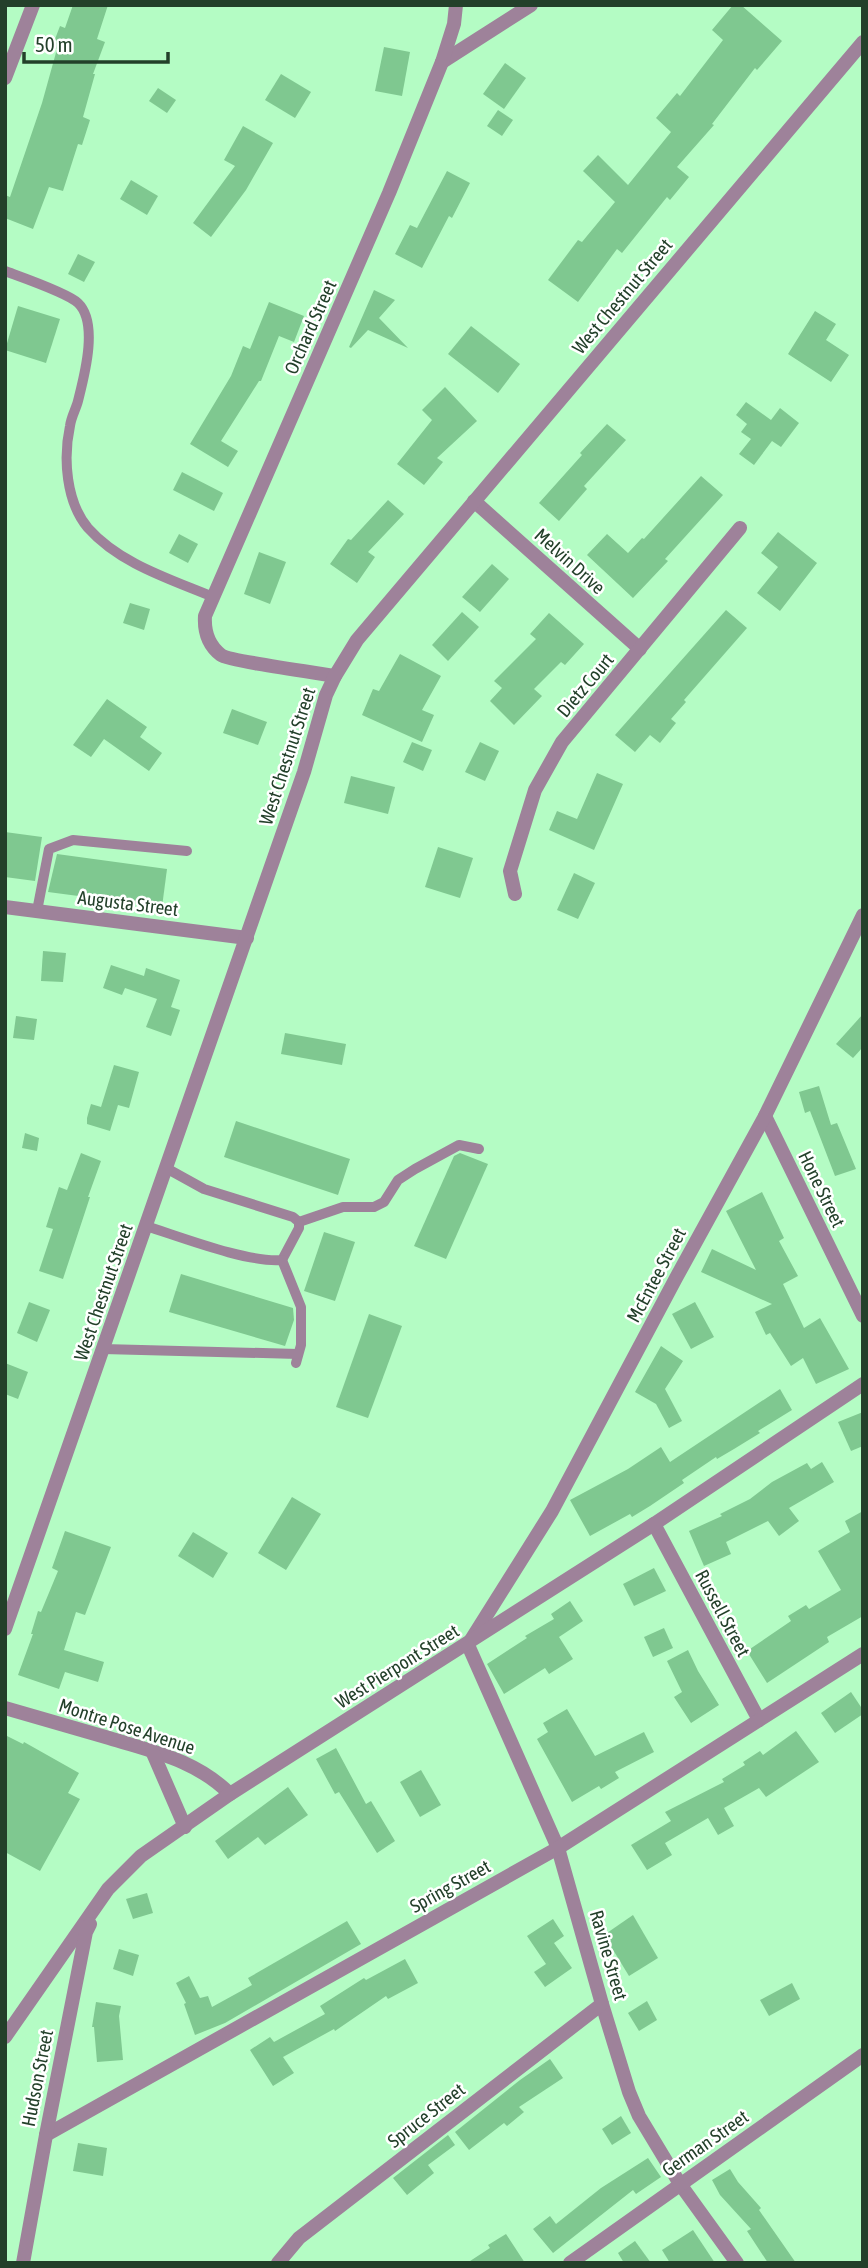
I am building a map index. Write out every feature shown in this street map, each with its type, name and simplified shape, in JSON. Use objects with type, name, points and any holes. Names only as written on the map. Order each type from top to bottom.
[{"type":"street","points":[[5,78],[33,5]]},
{"type":"street","name":"Orchard Street","points":[[335,676],[223,657],[207,639],[205,617],[390,193],[442,62],[454,24],[456,5]]},
{"type":"street","points":[[442,62],[531,5]]},
{"type":"street","name":"West Chestnut Street","points":[[5,1629],[247,938],[335,676],[358,640],[863,42]]},
{"type":"street","name":"Melvin Drive","points":[[474,501],[640,649]]},
{"type":"street","name":"Dietz Court","points":[[515,894],[510,871],[536,790],[562,742],[740,527]]},
{"type":"street","name":"Augusta Street","points":[[5,907],[247,938]]},
{"type":"street","name":"McEntee Street","points":[[468,1645],[552,1511],[765,1116],[863,915]]},
{"type":"street","name":"Hone Street","points":[[765,1116],[863,1316]]},
{"type":"street","name":"West Pierpont Street","points":[[5,2037],[108,1889],[141,1856],[230,1794],[468,1645],[863,1384]]},
{"type":"street","name":"Russell Street","points":[[654,1524],[759,1720]]},
{"type":"street","name":"Ravine Street","points":[[468,1645],[558,1848],[602,2004],[639,2116],[680,2184],[737,2263]]},
{"type":"street","name":"Spring Street","points":[[46,2135],[558,1848],[863,1654]]},
{"type":"street","name":"Montre Pose Avenue","points":[[5,1708],[152,1751],[195,1767],[215,1779],[230,1794]]},
{"type":"street","points":[[152,1751],[185,1827]]},
{"type":"street","name":"Hudson Street","points":[[23,2263],[86,1932],[99,1904]]},
{"type":"street","name":"Spruce Street","points":[[278,2263],[299,2238],[602,2004]]},
{"type":"street","name":"German Street","points":[[570,2263],[863,2055]]},
{"type":"lane","points":[[5,271],[76,301],[86,318],[89,332],[88,362],[70,424],[66,449],[68,478],[76,508],[87,527],[127,559],[213,597]]},
{"type":"lane","points":[[37,911],[50,849],[73,840],[187,851]]},
{"type":"lane","points":[[299,1222],[343,1207],[374,1207],[384,1202],[398,1180],[415,1169],[459,1145],[479,1149]]},
{"type":"lane","points":[[166,1168],[204,1189],[293,1217],[299,1222]]},
{"type":"lane","points":[[103,1349],[297,1359],[303,1327],[301,1307],[282,1260],[299,1228],[299,1222]]},
{"type":"lane","points":[[146,1226],[245,1256],[282,1260]]},
{"type":"building","points":[[73,5],[108,5],[97,39],[105,42],[93,74],[83,117],[90,120],[82,145],[78,144],[63,191],[49,187],[33,229],[5,218],[5,195],[10,197],[42,103],[57,49],[52,47],[60,26],[65,28]]},
{"type":"building","points":[[733,5],[741,5],[782,41],[757,70],[755,68],[712,124],[714,125],[677,167],[689,177],[670,200],[667,197],[622,253],[617,249],[578,302],[548,280],[578,240],[582,242],[615,202],[583,171],[598,155],[628,185],[671,132],[656,118],[677,93],[680,96],[723,40],[712,30]]},
{"type":"building","points":[[384,47],[410,52],[402,96],[375,91]]},
{"type":"building","points":[[505,63],[526,78],[504,109],[483,94]]},
{"type":"building","points":[[281,74],[311,92],[295,118],[265,100]]},
{"type":"building","points":[[158,88],[176,100],[167,113],[149,101]]},
{"type":"building","points":[[498,110],[513,120],[502,136],[487,126]]},
{"type":"building","points":[[243,126],[273,143],[246,190],[211,237],[193,223],[235,166],[224,160]]},
{"type":"building","points":[[447,171],[470,183],[422,268],[395,254],[410,225],[417,228]]},
{"type":"building","points":[[131,180],[158,196],[147,215],[120,199]]},
{"type":"building","points":[[78,254],[95,262],[84,282],[68,274]]},
{"type":"building","points":[[374,290],[395,300],[379,318],[408,348],[368,330],[349,347]]},
{"type":"building","points":[[269,302],[304,316],[294,342],[279,336],[261,381],[221,441],[238,451],[228,467],[190,444],[231,376],[243,346],[250,349]]},
{"type":"building","points":[[18,306],[60,319],[46,363],[5,350]]},
{"type":"building","points":[[815,311],[836,324],[826,340],[849,355],[831,382],[788,354]]},
{"type":"building","points":[[471,326],[520,364],[498,393],[448,354]]},
{"type":"building","points":[[445,387],[477,421],[437,458],[443,462],[424,485],[397,464],[432,420],[422,410]]},
{"type":"building","points":[[746,402],[771,420],[780,408],[799,423],[781,447],[772,441],[754,465],[739,454],[751,439],[741,432],[747,424],[736,415]]},
{"type":"building","points":[[607,424],[626,440],[584,486],[587,489],[559,521],[539,503]]},
{"type":"building","points":[[182,472],[223,493],[214,511],[173,490]]},
{"type":"building","points":[[701,476],[723,495],[633,598],[587,555],[607,534],[628,553]]},
{"type":"building","points":[[388,500],[404,514],[368,552],[375,557],[357,583],[330,564],[348,539],[351,540]]},
{"type":"building","points":[[778,532],[817,563],[780,611],[757,593],[778,567],[761,553]]},
{"type":"building","points":[[179,534],[198,544],[188,563],[169,553]]},
{"type":"building","points":[[259,552],[286,562],[270,604],[244,594]]},
{"type":"building","points":[[492,564],[509,579],[480,612],[462,597]]},
{"type":"building","points":[[130,603],[150,609],[144,630],[123,623]]},
{"type":"building","points":[[726,610],[747,628],[684,700],[686,702],[671,719],[676,723],[660,743],[650,735],[635,752],[615,735]]},
{"type":"building","points":[[462,612],[479,627],[448,661],[432,645]]},
{"type":"building","points":[[549,613],[584,644],[565,665],[561,662],[534,689],[542,696],[514,725],[490,701],[502,688],[494,681],[536,639],[530,634]]},
{"type":"building","points":[[400,654],[441,676],[422,710],[434,715],[422,742],[362,715],[373,689],[379,691]]},
{"type":"building","points":[[107,699],[147,727],[140,737],[162,753],[149,771],[104,739],[91,757],[73,745]]},
{"type":"building","points":[[232,709],[267,722],[258,745],[223,733]]},
{"type":"building","points":[[412,742],[432,750],[423,771],[403,762]]},
{"type":"building","points":[[480,742],[499,751],[485,781],[465,772]]},
{"type":"building","points":[[597,773],[623,784],[594,850],[549,830],[557,811],[577,819]]},
{"type":"building","points":[[351,776],[395,787],[388,814],[344,803]]},
{"type":"building","points":[[5,832],[42,837],[35,881],[5,877]]},
{"type":"building","points":[[438,847],[473,858],[460,898],[425,887]]},
{"type":"building","points":[[57,854],[167,869],[162,907],[48,892]]},
{"type":"building","points":[[574,873],[595,883],[578,919],[557,910]]},
{"type":"building","points":[[43,951],[66,953],[63,982],[41,981]]},
{"type":"building","points":[[111,965],[144,976],[146,968],[180,980],[171,1007],[180,1010],[171,1036],[146,1027],[157,999],[125,988],[122,995],[103,988]]},
{"type":"building","points":[[863,1014],[863,1047],[853,1058],[836,1044]]},
{"type":"building","points":[[16,1016],[37,1019],[34,1040],[13,1038]]},
{"type":"building","points":[[285,1033],[346,1044],[342,1065],[281,1054]]},
{"type":"building","points":[[114,1065],[139,1072],[129,1108],[118,1105],[110,1131],[87,1124],[87,1118],[91,1104],[101,1107]]},
{"type":"building","points":[[819,1086],[831,1125],[837,1123],[856,1169],[835,1176],[810,1111],[805,1113],[799,1092]]},
{"type":"building","points":[[236,1121],[350,1159],[338,1195],[224,1157]]},
{"type":"building","points":[[25,1133],[39,1138],[37,1151],[22,1148]]},
{"type":"building","points":[[81,1153],[101,1161],[63,1279],[39,1271],[53,1229],[46,1227],[59,1187],[67,1190]]},
{"type":"building","points":[[460,1153],[488,1164],[446,1259],[414,1246],[454,1156]]},
{"type":"building","points":[[762,1192],[784,1238],[779,1241],[798,1276],[783,1284],[804,1328],[820,1318],[849,1369],[816,1384],[803,1358],[791,1366],[770,1333],[766,1335],[755,1312],[772,1304],[701,1272],[712,1249],[756,1270],[726,1211]]},
{"type":"building","points":[[324,1232],[355,1242],[335,1301],[304,1291]]},
{"type":"building","points":[[181,1274],[293,1308],[294,1320],[285,1346],[169,1312]]},
{"type":"building","points":[[29,1302],[50,1310],[37,1342],[17,1333]]},
{"type":"building","points":[[695,1302],[714,1337],[691,1349],[672,1314]]},
{"type":"building","points":[[369,1314],[402,1326],[368,1418],[336,1407]]},
{"type":"building","points":[[661,1346],[683,1361],[665,1389],[682,1421],[669,1428],[656,1404],[635,1392]]},
{"type":"building","points":[[5,1363],[28,1372],[18,1399],[5,1394]]},
{"type":"building","points":[[780,1389],[792,1410],[758,1431],[760,1433],[717,1459],[716,1457],[650,1506],[590,1536],[570,1500],[628,1469],[661,1447],[670,1462]]},
{"type":"building","points":[[863,1412],[863,1446],[851,1451],[838,1422]]},
{"type":"building","points":[[822,1462],[834,1482],[789,1508],[799,1521],[779,1536],[768,1521],[726,1542],[731,1554],[704,1566],[689,1531],[722,1516],[720,1514],[750,1499],[772,1482],[807,1463],[811,1469]]},
{"type":"building","points":[[292,1497],[321,1514],[286,1570],[258,1553]]},
{"type":"building","points":[[863,1511],[863,1616],[827,1637],[829,1642],[767,1683],[747,1651],[791,1621],[788,1616],[806,1605],[809,1609],[841,1590],[818,1551],[850,1532],[845,1521]]},
{"type":"building","points":[[65,1531],[111,1547],[85,1615],[76,1612],[64,1650],[104,1662],[98,1682],[65,1672],[59,1689],[18,1675],[38,1611],[41,1612],[58,1571],[52,1568]]},
{"type":"building","points":[[193,1532],[228,1553],[213,1578],[178,1556]]},
{"type":"building","points":[[654,1568],[666,1591],[634,1606],[623,1584]]},
{"type":"building","points":[[570,1601],[583,1621],[559,1637],[573,1659],[549,1674],[545,1668],[504,1694],[487,1664],[554,1619],[551,1614]]},
{"type":"building","points":[[664,1628],[673,1648],[653,1657],[644,1637]]},
{"type":"building","points":[[688,1650],[719,1705],[691,1723],[674,1697],[682,1692],[667,1661]]},
{"type":"building","points":[[851,1692],[863,1714],[835,1733],[821,1713]]},
{"type":"building","points":[[567,1709],[595,1756],[644,1732],[654,1752],[615,1772],[619,1778],[601,1789],[599,1786],[572,1802],[537,1739],[548,1732],[543,1723]]},
{"type":"building","points":[[796,1731],[819,1762],[766,1797],[759,1788],[724,1808],[734,1826],[718,1835],[708,1818],[665,1843],[672,1855],[647,1870],[631,1845],[671,1821],[665,1812],[724,1782],[722,1779],[745,1765],[743,1762],[760,1751],[763,1755]]},
{"type":"building","points":[[5,1735],[23,1744],[24,1742],[79,1773],[68,1793],[80,1799],[40,1871],[5,1852]]},
{"type":"building","points":[[336,1748],[366,1804],[371,1801],[395,1841],[377,1853],[339,1792],[335,1794],[316,1759]]},
{"type":"building","points":[[421,1770],[441,1805],[420,1817],[400,1782]]},
{"type":"building","points":[[288,1787],[308,1815],[265,1845],[258,1837],[228,1859],[215,1841]]},
{"type":"building","points":[[147,1893],[153,1913],[133,1919],[126,1899]]},
{"type":"building","points":[[633,1915],[658,1958],[629,1976],[604,1935]]},
{"type":"building","points":[[553,1919],[564,1936],[554,1943],[572,1968],[545,1987],[534,1972],[546,1964],[527,1936]]},
{"type":"building","points":[[347,1921],[361,1944],[225,2023],[195,2035],[184,2004],[186,2003],[176,1983],[189,1976],[200,1998],[208,1996],[212,2007],[252,1985],[248,1978]]},
{"type":"building","points":[[119,1949],[139,1955],[133,1976],[113,1969]]},
{"type":"building","points":[[405,1959],[418,1983],[388,1999],[386,1996],[335,2031],[334,2029],[283,2057],[294,2073],[273,2086],[250,2050],[270,2037],[274,2042],[325,2014],[320,2006],[364,1978],[366,1980]]},
{"type":"building","points":[[792,1983],[800,1999],[769,2016],[760,2000]]},
{"type":"building","points":[[647,2001],[657,2020],[639,2031],[628,2013]]},
{"type":"building","points":[[96,2002],[121,2006],[119,2016],[123,2060],[97,2062],[92,2027]]},
{"type":"building","points":[[550,2059],[563,2078],[519,2107],[524,2112],[507,2126],[504,2123],[469,2150],[455,2132]]},
{"type":"building","points":[[621,2116],[631,2133],[612,2145],[602,2129]]},
{"type":"building","points":[[448,2135],[455,2145],[428,2165],[434,2173],[407,2195],[393,2178]]},
{"type":"building","points":[[78,2143],[107,2148],[103,2176],[73,2171]]},
{"type":"building","points":[[648,2158],[661,2177],[636,2194],[633,2190],[553,2253],[533,2229],[550,2216],[556,2224],[601,2188]]},
{"type":"building","points":[[730,2169],[761,2208],[759,2210],[796,2263],[768,2263],[747,2231],[751,2229],[720,2195],[712,2180]]},
{"type":"building","points":[[693,2230],[715,2263],[670,2263],[662,2250]]},
{"type":"building","points":[[506,2234],[525,2263],[467,2263],[490,2248],[488,2245]]},
{"type":"building","points":[[635,2241],[651,2263],[624,2263],[618,2253]]}]
